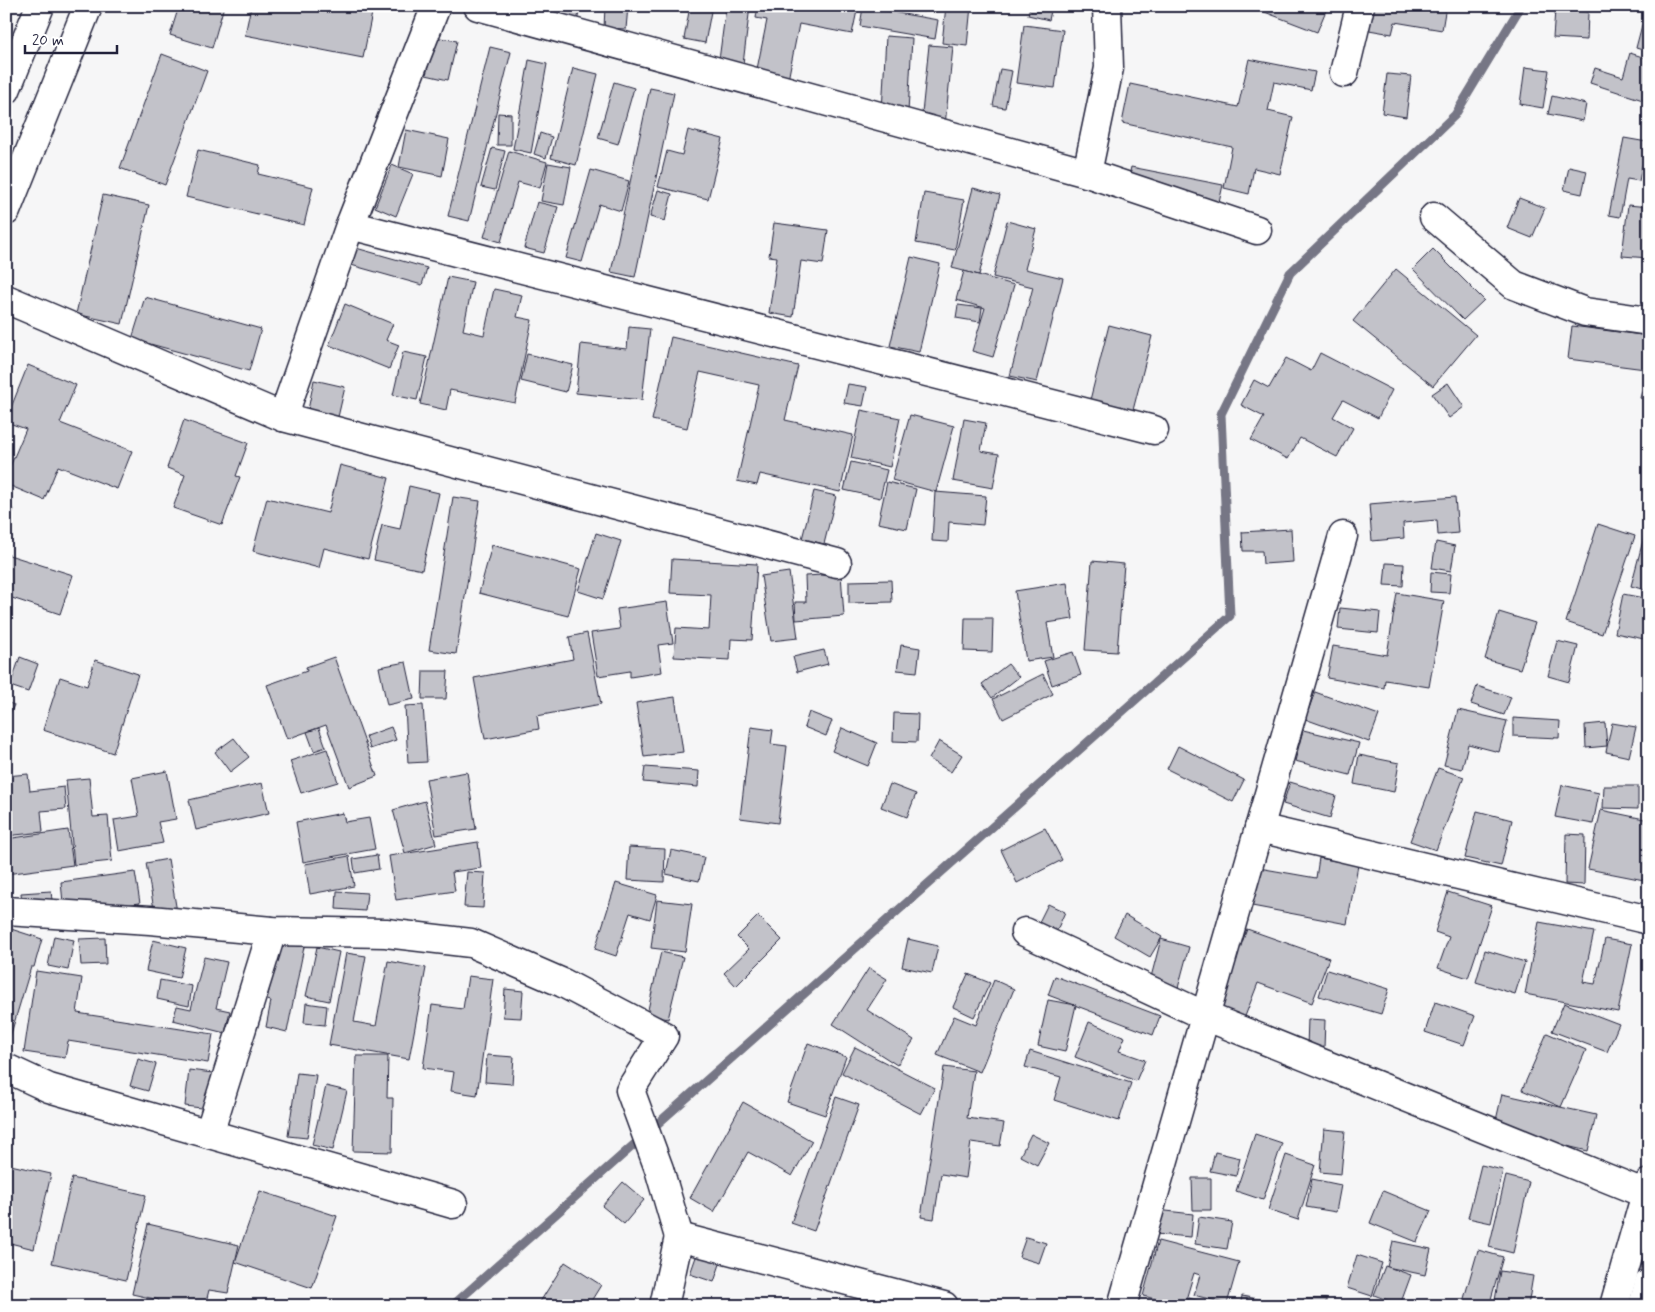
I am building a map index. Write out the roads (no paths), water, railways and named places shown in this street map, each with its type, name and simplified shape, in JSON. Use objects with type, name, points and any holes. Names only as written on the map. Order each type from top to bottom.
[{"type":"street","points":[[6,90],[40,6]]},
{"type":"street","points":[[6,211],[88,6]]},
{"type":"street","points":[[283,418],[350,225],[436,6]]},
{"type":"street","points":[[478,6],[1087,173],[1256,230]]},
{"type":"street","points":[[1087,173],[1109,68],[1108,6]]},
{"type":"street","points":[[1344,73],[1360,6]]},
{"type":"street","points":[[1434,217],[1514,285],[1585,312],[1649,321]]},
{"type":"street","points":[[350,225],[1154,430]]},
{"type":"street","points":[[6,299],[283,418],[837,563]]},
{"type":"street","points":[[1122,1306],[1343,536]]},
{"type":"street","points":[[1259,828],[1649,920]]},
{"type":"street","points":[[6,911],[150,920],[272,931],[386,933],[471,942],[563,983],[664,1036],[630,1090],[659,1169],[679,1238],[664,1306]]},
{"type":"street","points":[[209,1134],[272,931]]},
{"type":"street","points":[[1025,932],[1205,1016],[1648,1190],[1614,1306]]},
{"type":"street","points":[[6,1068],[49,1088],[454,1204]]},
{"type":"street","points":[[679,1238],[944,1306]]},
{"type":"street","points":[[1643,1306],[1649,1283]]},
{"type":"waterway","points":[[452,1306],[1230,616],[1221,414],[1290,273],[1455,115],[1521,6]]}]
